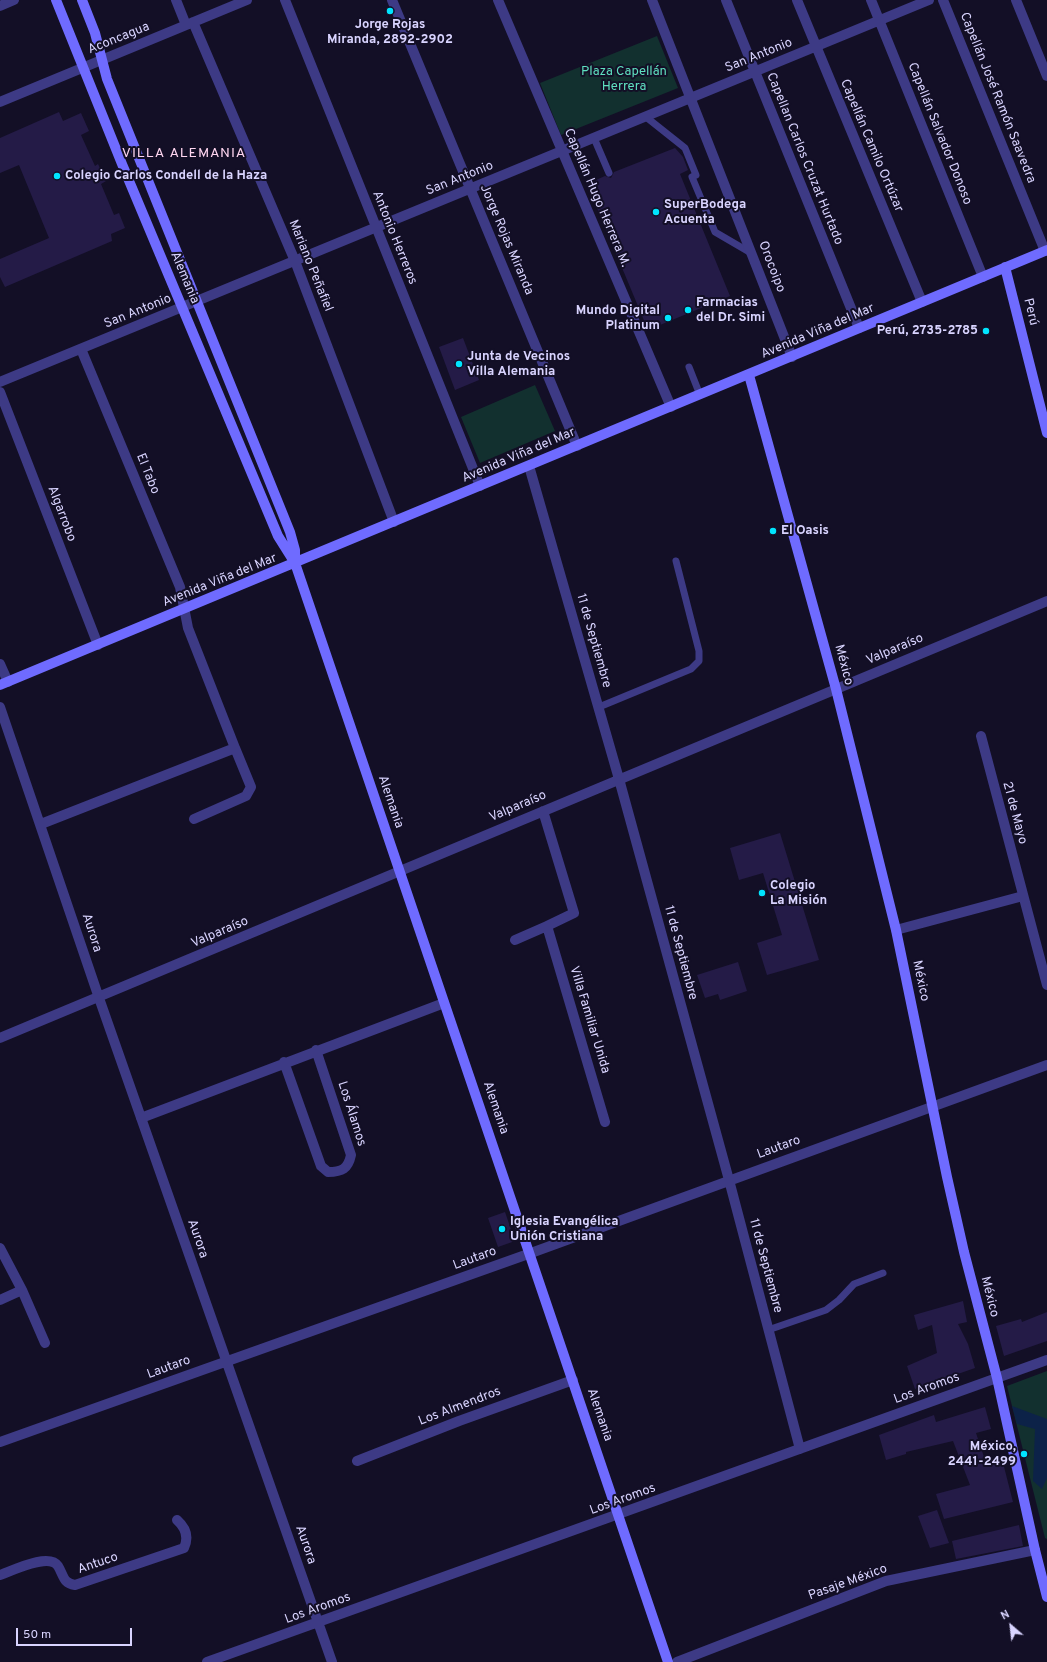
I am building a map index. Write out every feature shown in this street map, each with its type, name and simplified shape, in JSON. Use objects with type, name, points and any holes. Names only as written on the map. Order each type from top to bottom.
[{"type":"main road","name":"Alemania","points":[[56,0],[182,308],[278,536],[295,563],[444,1003],[531,1253],[668,1662]]},
{"type":"main road","name":"Alemania","points":[[82,0],[95,33],[109,86],[198,301],[292,536],[295,550],[295,563]]},
{"type":"main road","name":"Avenida Viña del Mar","points":[[4,684],[1046,250]]},
{"type":"main road","name":"Perú","points":[[1005,267],[1047,432]]},
{"type":"main road","name":"México","points":[[749,374],[836,689],[896,930],[932,1108],[964,1252],[997,1378],[1034,1550],[1047,1597]]},
{"type":"street","points":[[0,6],[14,0]]},
{"type":"street","name":"Mariano Peñafiel","points":[[176,0],[190,24],[295,261],[394,522]]},
{"type":"street","name":"Aconcagua","points":[[0,102],[247,0]]},
{"type":"street","name":"Antonio Herreros","points":[[285,0],[480,486]]},
{"type":"street","name":"Jorge Rojas Miranda","points":[[392,0],[577,446]]},
{"type":"street","name":"Capellán Hugo Herrera M.","points":[[498,0],[671,407]]},
{"type":"street","name":"Orocoipo","points":[[652,0],[792,357]]},
{"type":"street","name":"Capellan Carlos Cruzat Hurtado","points":[[726,0],[859,328]]},
{"type":"street","name":"Capellán Camilo Ortúzar","points":[[797,0],[815,47],[922,302]]},
{"type":"street","name":"Capellán Salvador Donoso","points":[[871,0],[983,277]]},
{"type":"street","name":"San Antonio","points":[[0,382],[929,0]]},
{"type":"street","name":"Capellán José Ramón Saavedra","points":[[943,0],[1046,250]]},
{"type":"street","points":[[1016,0],[1047,76]]},
{"type":"street","name":"El Tabo","points":[[81,349],[180,587],[185,609]]},
{"type":"street","name":"Algarrobo","points":[[0,392],[98,645]]},
{"type":"street","name":"11 de Septiembre","points":[[528,466],[619,779],[729,1180],[800,1449]]},
{"type":"street","name":"Valparaíso","points":[[0,1038],[99,998],[399,870],[1047,601]]},
{"type":"street","points":[[185,609],[188,628],[251,787],[246,796],[194,819]]},
{"type":"street","points":[[0,664],[4,684]]},
{"type":"street","name":"Aurora","points":[[0,707],[99,998],[332,1662]]},
{"type":"street","name":"21 de Mayo","points":[[981,736],[1047,985]]},
{"type":"street","points":[[41,824],[235,748]]},
{"type":"street","points":[[515,940],[574,913],[543,811]]},
{"type":"street","points":[[896,930],[1023,896]]},
{"type":"street","name":"Villa Familiar Unida","points":[[547,926],[605,1122]]},
{"type":"street","points":[[141,1118],[284,1062],[444,1003]]},
{"type":"street","name":"Los Álamos","points":[[284,1062],[321,1166],[328,1172],[339,1172],[349,1163],[351,1155],[316,1050]]},
{"type":"street","name":"Lautaro","points":[[0,1442],[531,1253],[1047,1065]]},
{"type":"street","points":[[0,1248],[22,1290],[45,1343]]},
{"type":"street","points":[[0,1300],[22,1290]]},
{"type":"street","name":"Los Aromos","points":[[207,1662],[1047,1360]]},
{"type":"street","name":"Los Almendros","points":[[357,1461],[459,1421],[573,1380]]},
{"type":"street","name":"Antuco","points":[[0,1575],[41,1560],[51,1561],[57,1565],[63,1579],[69,1584],[75,1585],[184,1548],[187,1535],[184,1526],[177,1520]]},
{"type":"street","name":"Pasaje México","points":[[676,1662],[886,1581],[1034,1550]]},
{"type":"lane","points":[[646,116],[685,148],[696,175],[692,176],[715,232],[751,253]]},
{"type":"lane","points":[[594,138],[609,174]]},
{"type":"lane","points":[[689,367],[700,395]]},
{"type":"lane","points":[[599,708],[691,669],[699,661],[699,651],[676,561]]},
{"type":"lane","points":[[768,1330],[826,1310],[839,1300],[854,1284],[883,1273]]},
{"type":"green space","name":"Plaza Capellán Herrera","points":[[657,36],[678,88],[561,135],[540,83]]},
{"type":"green space","points":[[535,385],[555,431],[480,463],[461,417]]},
{"type":"green space","points":[[1047,1371],[1047,1539],[1045,1538],[1007,1386]]},
{"type":"water","points":[[1012,1406],[1047,1419],[1047,1478],[1042,1489],[1033,1481],[1035,1429],[1017,1424]]},
{"type":"building","points":[[59,112],[63,121],[81,113],[89,131],[81,135],[95,166],[98,164],[106,181],[101,184],[114,215],[119,213],[125,228],[111,234],[112,241],[5,287],[0,277],[0,259],[49,238],[19,165],[0,173],[0,138]]},
{"type":"building","points":[[675,148],[683,157],[688,170],[680,174],[730,296],[648,330],[587,184],[605,176],[611,178],[614,172]]},
{"type":"building","name":"Junta de Vecinos Villa Alemania","points":[[463,338],[479,380],[455,390],[439,347]]},
{"type":"building","points":[[780,833],[819,960],[767,975],[757,943],[782,935],[763,873],[739,880],[730,848]]},
{"type":"building","points":[[738,962],[747,991],[720,1000],[718,994],[705,998],[697,975]]},
{"type":"building","name":"Iglesia Evangélica Unión Cristiana","points":[[505,1212],[515,1241],[498,1247],[488,1218]]},
{"type":"building","points":[[963,1301],[967,1322],[958,1324],[968,1344],[975,1368],[915,1389],[907,1366],[937,1353],[932,1325],[918,1330],[914,1315]]},
{"type":"building","points":[[1047,1312],[1047,1341],[1004,1356],[996,1326],[1021,1319],[1022,1322]]},
{"type":"building","points":[[985,1407],[991,1429],[976,1433],[985,1460],[1001,1455],[1013,1502],[944,1519],[936,1494],[970,1485],[953,1441],[906,1452],[906,1454],[886,1460],[879,1435],[934,1415],[936,1422]]},
{"type":"building","points":[[937,1510],[949,1543],[930,1548],[918,1516]]},
{"type":"building","points":[[1019,1525],[1023,1546],[956,1559],[952,1541]]},
{"type":"place","name":"Jorge Rojas Miranda, 2892-2902","points":[[390,11]]},
{"type":"place","name":"Colegio Carlos Condell de la Haza","points":[[57,176]]},
{"type":"place","name":"SuperBodega Acuenta","points":[[656,212]]},
{"type":"place","name":"Farmacias del Dr. Simi","points":[[688,310]]},
{"type":"place","name":"Mundo Digital Platinum","points":[[668,318]]},
{"type":"place","name":"Perú, 2735-2785","points":[[986,331]]},
{"type":"place","name":"Junta de Vecinos Villa Alemania","points":[[459,364]]},
{"type":"place","name":"El Oasis","points":[[773,531]]},
{"type":"place","name":"Colegio La Misión","points":[[762,893]]},
{"type":"place","name":"Iglesia Evangélica Unión Cristiana","points":[[502,1229]]},
{"type":"place","name":"México, 2441-2499","points":[[1024,1454]]},
{"type":"district","name":"VILLA ALEMANIA","points":[[184,154]]}]
